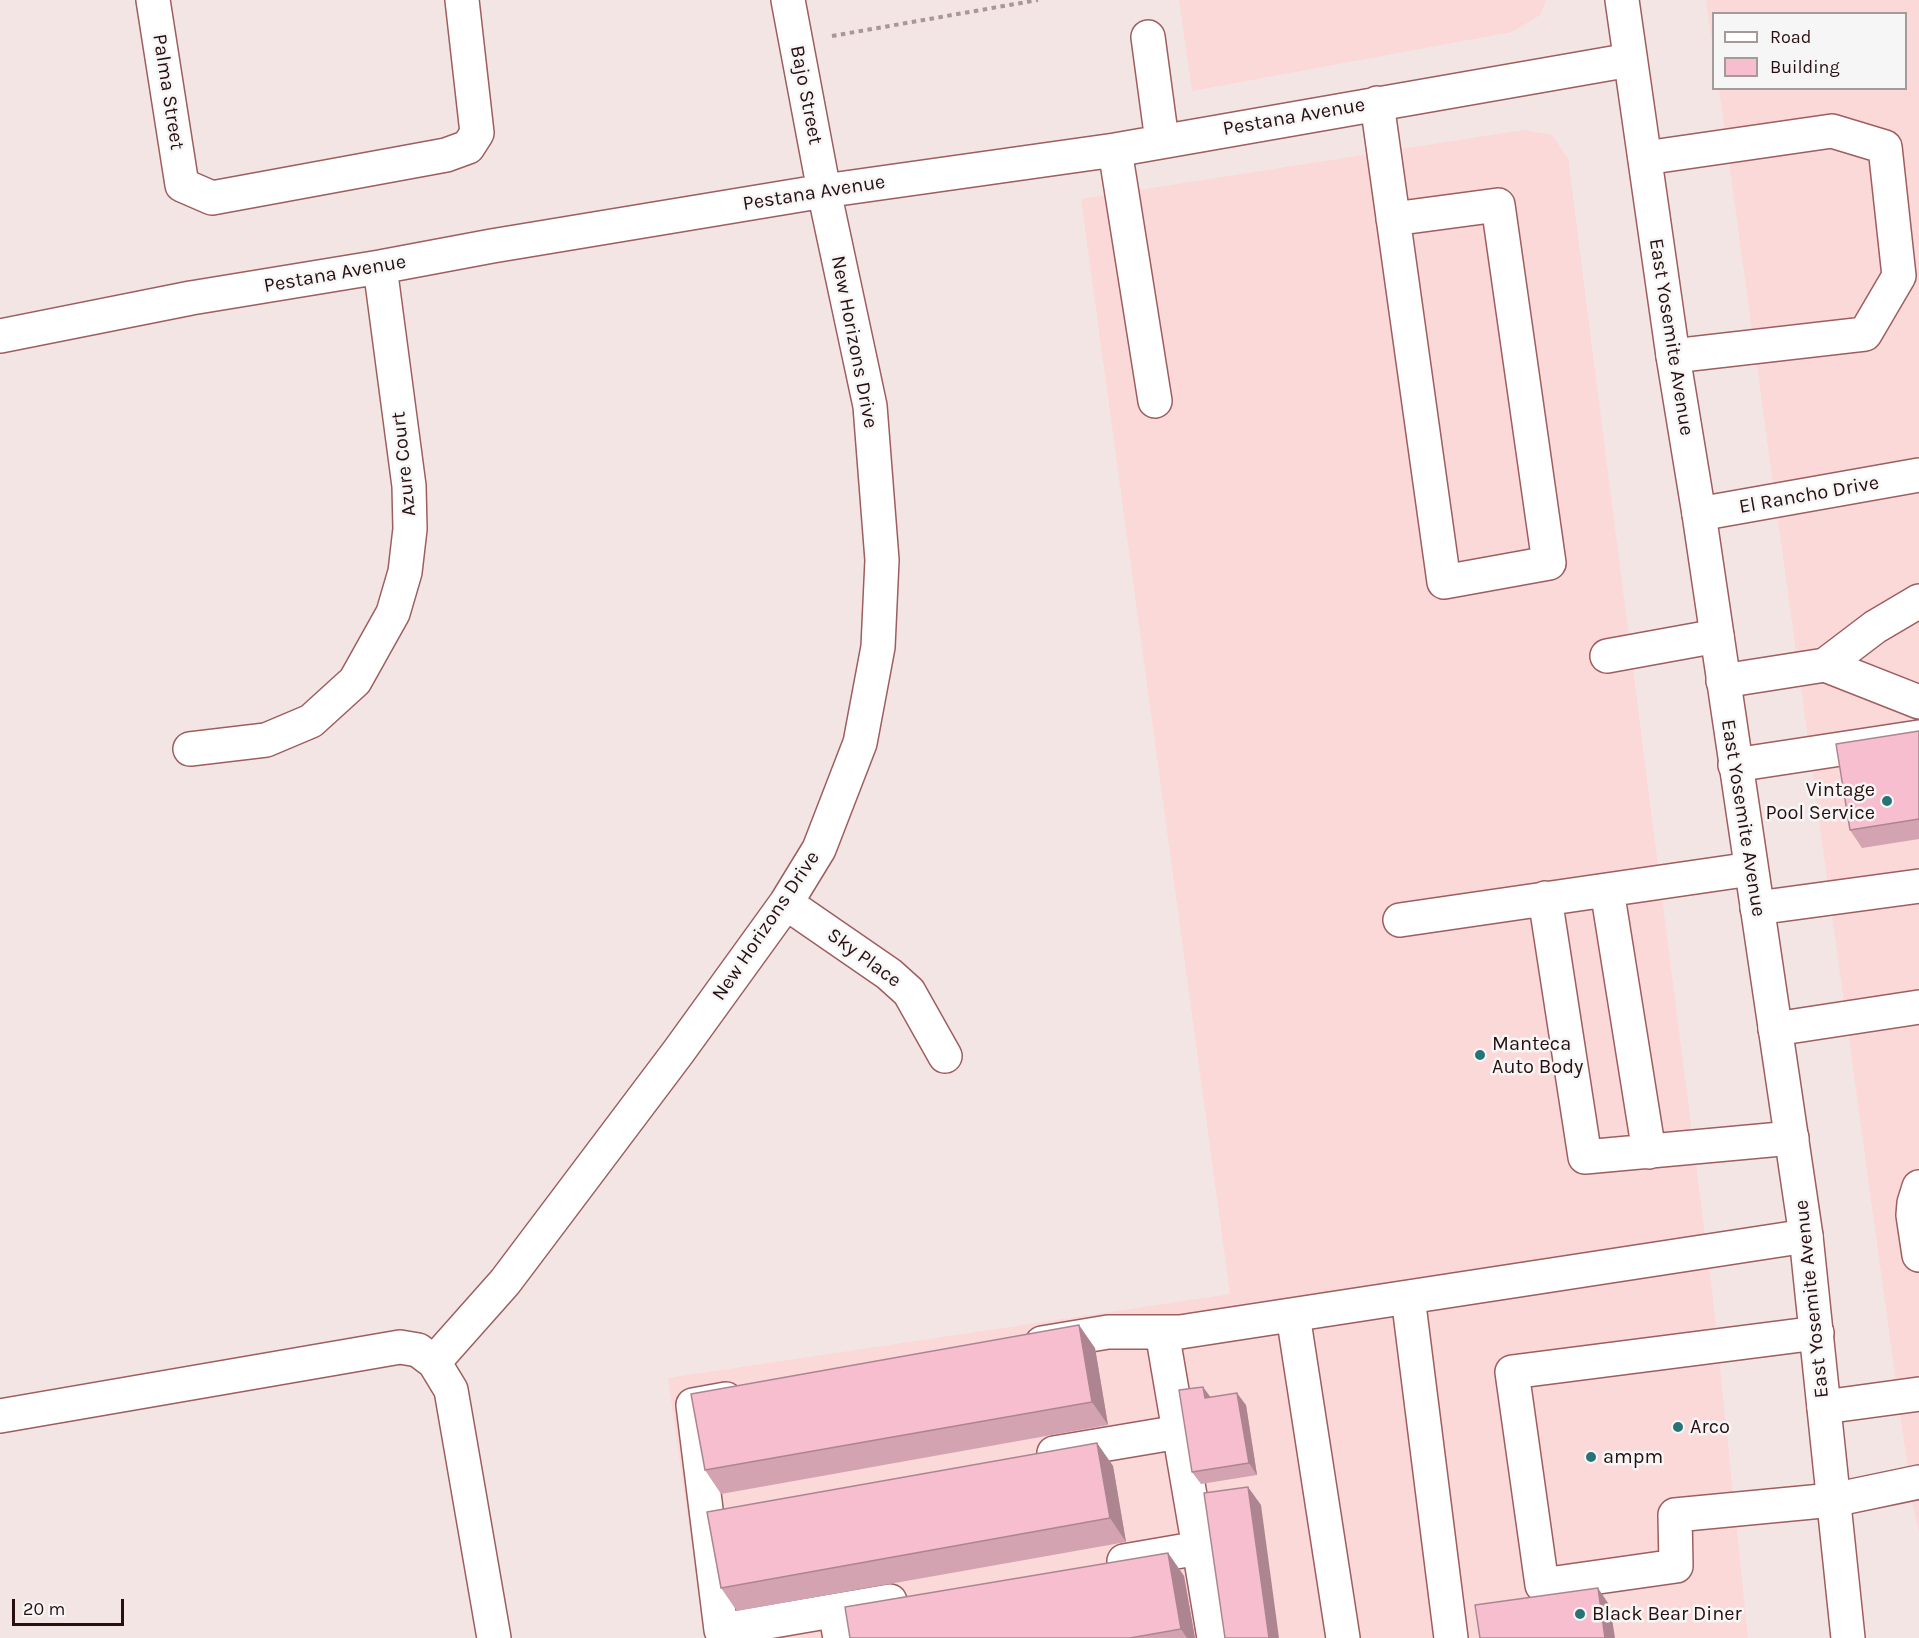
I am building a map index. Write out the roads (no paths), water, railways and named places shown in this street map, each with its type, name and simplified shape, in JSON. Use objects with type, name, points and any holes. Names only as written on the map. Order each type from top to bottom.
[{"type":"street","name":"Palma Street","points":[[153,0],[182,184],[212,198],[446,156],[468,147],[477,133],[462,0]]},
{"type":"street","name":"Bajo Street","points":[[788,0],[824,191]]},
{"type":"street","name":"East Yosemite Avenue","points":[[1628,1],[1630,60],[1672,356],[1699,514],[1806,1236],[1848,1638]]},
{"type":"street","points":[[1148,37],[1162,141]]},
{"type":"street","name":"Pestana Avenue","points":[[0,336],[191,298],[503,244],[824,191],[1115,150],[1630,60]]},
{"type":"street","points":[[1377,103],[1393,219],[1444,582],[1549,563],[1498,205],[1393,219]]},
{"type":"street","points":[[1645,158],[1832,131],[1885,147],[1899,276],[1864,334],[1672,356]]},
{"type":"street","points":[[1115,150],[1155,401]]},
{"type":"street","name":"New Horizons Drive","points":[[434,1362],[505,1282],[679,1051],[786,903],[819,849],[860,743],[878,647],[882,560],[870,406],[824,191]]},
{"type":"street","name":"Azure Court","points":[[190,749],[266,740],[311,721],[355,681],[393,613],[405,572],[410,529],[409,486],[380,267]]},
{"type":"street","name":"El Rancho Drive","points":[[1699,514],[1919,475]]},
{"type":"street","points":[[1723,681],[1825,665],[1875,627],[1919,601]]},
{"type":"street","points":[[1607,656],[1717,636]]},
{"type":"street","points":[[1825,665],[1919,702]]},
{"type":"street","points":[[1735,765],[1919,737]]},
{"type":"street","points":[[1400,920],[1751,869]]},
{"type":"street","points":[[1757,908],[1919,886]]},
{"type":"street","points":[[1607,890],[1649,1152]]},
{"type":"street","points":[[1545,898],[1585,1157],[1792,1138]]},
{"type":"street","name":"Sky Place","points":[[786,903],[889,974],[909,992],[945,1056]]},
{"type":"street","points":[[1775,1029],[1919,1007]]},
{"type":"street","points":[[1919,1187],[1913,1215],[1919,1255]]},
{"type":"street","points":[[1016,1348],[1108,1332],[1180,1332],[1806,1236]]},
{"type":"street","points":[[1408,1297],[1451,1638]]},
{"type":"street","points":[[1293,1315],[1343,1638]]},
{"type":"street","points":[[1162,1332],[1214,1638]]},
{"type":"street","points":[[1817,1333],[1512,1372],[1542,1585],[1676,1566],[1675,1515],[1833,1500],[1919,1482]]},
{"type":"street","points":[[0,1416],[400,1347],[418,1350],[434,1362],[451,1390],[494,1638]]},
{"type":"street","points":[[1824,1407],[1919,1394]]},
{"type":"street","points":[[751,1395],[693,1405],[718,1511],[721,1630],[837,1624],[917,1597]]},
{"type":"street","points":[[1026,1458],[1179,1432]]},
{"type":"street","points":[[1093,1566],[1199,1548]]},
{"type":"place","name":"Vintage Pool Service","points":[[1887,801]]},
{"type":"place","name":"Manteca Auto Body","points":[[1480,1055]]},
{"type":"place","name":"Arco","points":[[1678,1427]]},
{"type":"place","name":"ampm","points":[[1591,1457]]},
{"type":"place","name":"Black Bear Diner","points":[[1580,1614]]}]
